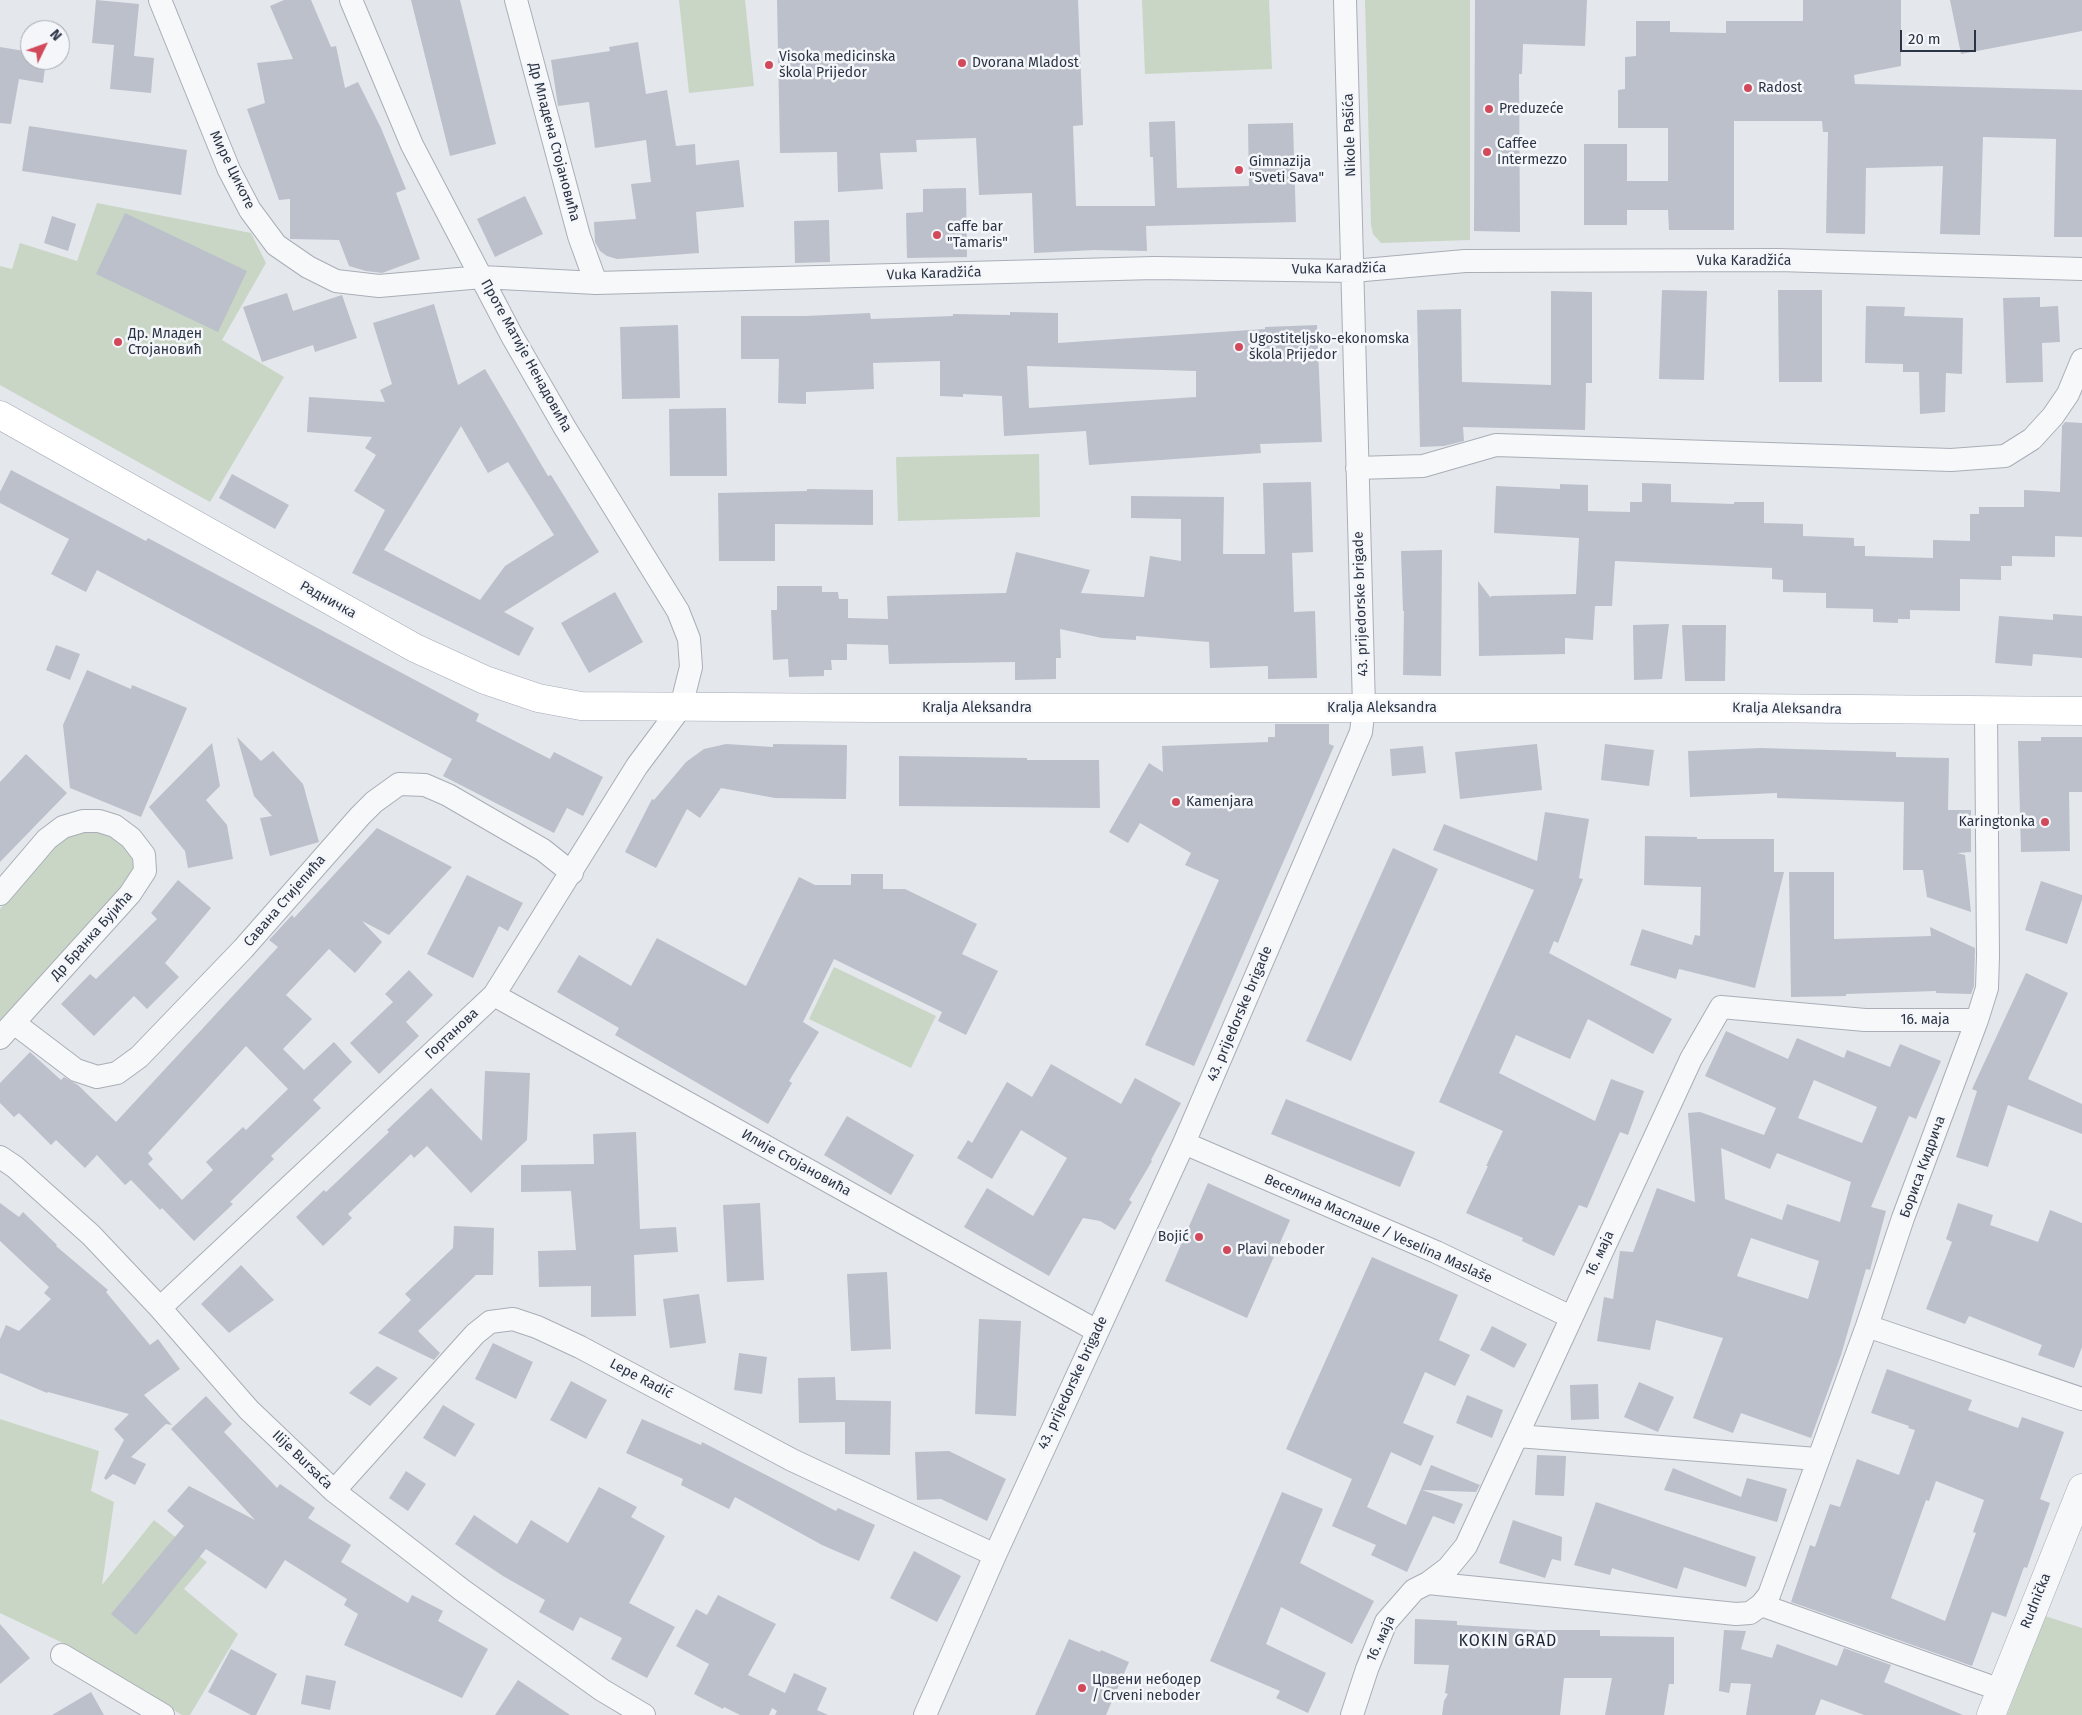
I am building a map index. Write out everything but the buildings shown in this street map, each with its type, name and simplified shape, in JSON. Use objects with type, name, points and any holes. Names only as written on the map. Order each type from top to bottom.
[{"type":"main road","name":"Радничка","points":[[0,415],[406,643],[485,680],[538,698],[581,706],[681,708]]},
{"type":"main road","name":"Kralja Aleksandra","points":[[681,708],[2082,711]]},
{"type":"street","name":"Мире Цикоте","points":[[160,0],[229,170],[250,210],[276,245],[308,267],[336,281],[379,286],[482,277],[596,283]]},
{"type":"street","name":"Проте Матије Ненадовића","points":[[352,0],[412,146],[512,336],[565,428],[678,610],[689,639],[691,666],[681,708]]},
{"type":"street","name":"Др Младена Стојановића","points":[[516,0],[579,236],[596,283]]},
{"type":"street","name":"Nikole Pašića","points":[[1345,0],[1353,271]]},
{"type":"street","name":"Vuka Karadžića","points":[[596,283],[1154,268],[1353,271],[1465,262],[1778,260],[2082,270]]},
{"type":"street","name":"43. prijedorske brigade","points":[[925,1715],[994,1555],[1184,1143],[1361,732],[1364,708],[1353,271]]},
{"type":"street","points":[[1358,468],[1422,466],[1496,445],[1952,460],[2005,456],[2032,439],[2053,416],[2068,394],[2082,360]]},
{"type":"street","name":"Гортанова","points":[[160,1308],[494,995],[572,873],[637,766],[681,708]]},
{"type":"street","name":"Бориса Kидрича","points":[[1761,1605],[1769,1594],[1817,1459],[1868,1326],[1904,1218],[1977,1020],[1986,988],[1988,956],[1986,711]]},
{"type":"street","name":"Савана Стијепића","points":[[7,1030],[76,1070],[97,1077],[117,1073],[139,1057],[243,949],[360,816],[374,802],[399,784],[425,785],[448,795],[543,850],[572,873]]},
{"type":"street","name":"Др Бранка Бујића","points":[[0,894],[48,839],[63,827],[84,821],[99,821],[115,826],[132,838],[144,855],[145,871],[130,894],[7,1030]]},
{"type":"street","name":"Илије Стојановића","points":[[494,995],[1097,1331]]},
{"type":"street","name":"16. маја","points":[[1352,1715],[1367,1669],[1386,1622],[1398,1605],[1414,1590],[1428,1583],[1448,1568],[1466,1546],[1691,1059],[1721,1007],[1865,1020],[1977,1020]]},
{"type":"street","name":"Веселина Маслаше / Veselina Maslaše","points":[[1184,1143],[1436,1252],[1571,1317]]},
{"type":"street","name":"Ilije Bursaća","points":[[0,1157],[15,1167],[91,1235],[160,1308],[249,1410],[334,1491],[462,1590],[602,1690],[644,1715]]},
{"type":"street","name":"Lepe Radić","points":[[334,1491],[475,1334],[490,1322],[513,1319],[537,1327],[580,1347],[792,1460],[994,1555]]},
{"type":"street","points":[[1868,1326],[2082,1399]]},
{"type":"street","points":[[1517,1436],[1817,1459]]},
{"type":"street","name":"Rudnička","points":[[1991,1715],[2082,1488]]},
{"type":"street","points":[[1428,1583],[1736,1614],[1750,1613],[1761,1605],[2001,1690]]},
{"type":"street","points":[[62,1655],[162,1715]]},
{"type":"green space","points":[[679,0],[745,0],[754,86],[689,93]]},
{"type":"green space","points":[[1142,0],[1269,0],[1272,69],[1145,74]]},
{"type":"green space","points":[[1365,0],[1470,0],[1470,240],[1381,243],[1373,234],[1371,225]]},
{"type":"green space","points":[[97,203],[251,233],[266,263],[222,340],[284,377],[210,502],[0,385],[0,266],[12,269],[20,243],[77,261]]},
{"type":"green space","points":[[1039,454],[1040,517],[898,521],[896,457]]},
{"type":"green space","points":[[97,828],[127,844],[138,869],[0,1022],[0,909],[62,837]]},
{"type":"green space","points":[[834,967],[936,1016],[911,1068],[809,1019]]},
{"type":"green space","points":[[0,1419],[99,1451],[91,1491],[114,1502],[102,1585],[154,1520],[207,1562],[184,1589],[238,1634],[190,1715],[182,1715],[65,1644],[0,1613]]},
{"type":"green space","points":[[2045,1616],[2082,1628],[2082,1715],[2007,1715]]},
{"type":"place","name":"Dvorana Mladost","points":[[962,63]]},
{"type":"place","name":"Visoka medicinska škola Prijedor","points":[[769,65]]},
{"type":"place","name":"Radost","points":[[1748,88]]},
{"type":"place","name":"Preduzeće","points":[[1489,109]]},
{"type":"place","name":"Caffee Intermezzo","points":[[1487,152]]},
{"type":"place","name":"Gimnazija \"Sveti Sava\"","points":[[1239,170]]},
{"type":"place","name":"caffe bar \"Tamaris\"","points":[[937,235]]},
{"type":"place","name":"Др. Младен Стојановић","points":[[118,342]]},
{"type":"place","name":"Ugostiteljsko-ekonomska škola Prijedor","points":[[1239,347]]},
{"type":"place","name":"Kamenjara","points":[[1176,802]]},
{"type":"place","name":"Karingtonka","points":[[2045,822]]},
{"type":"place","name":"Bojić","points":[[1199,1237]]},
{"type":"place","name":"Plavi neboder","points":[[1227,1250]]},
{"type":"place","name":"Црвени небодер / Crveni neboder","points":[[1082,1688]]},
{"type":"district","name":"KOKIN GRAD","points":[[1508,1642]]}]
